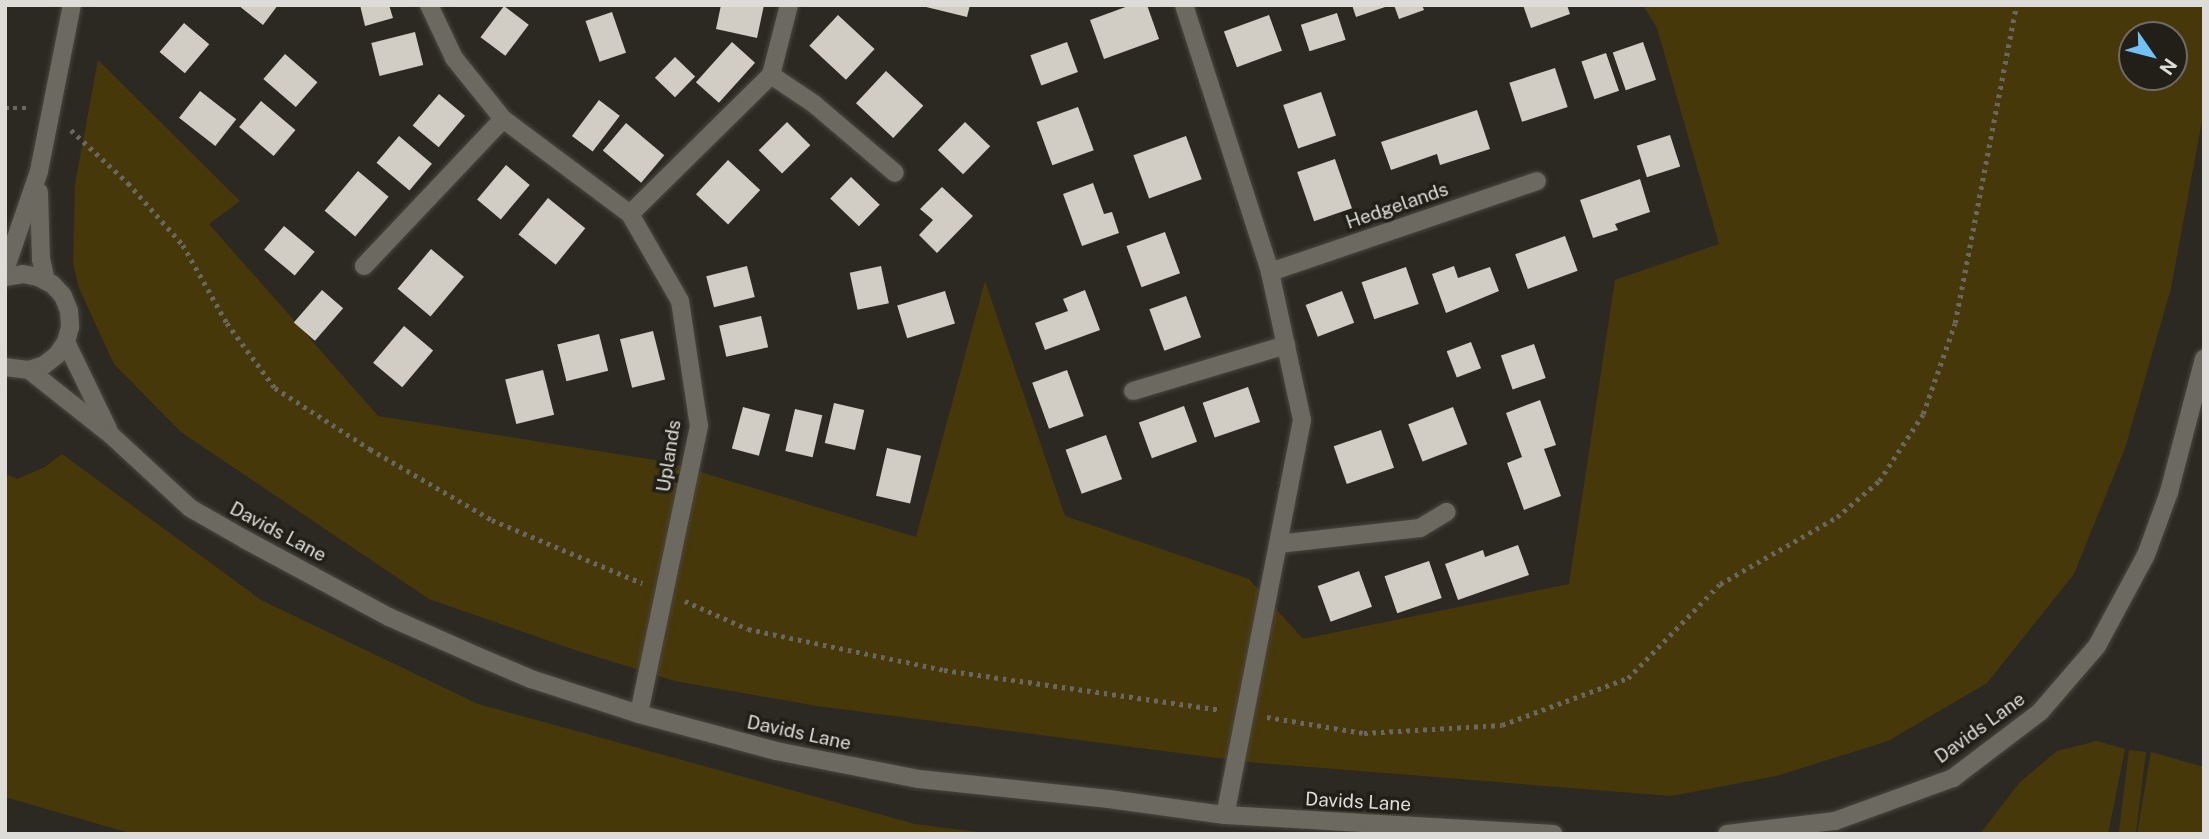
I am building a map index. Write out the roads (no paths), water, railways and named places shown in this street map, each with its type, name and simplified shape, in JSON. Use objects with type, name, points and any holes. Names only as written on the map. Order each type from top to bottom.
[{"type":"street","points":[[5,270],[39,171],[72,5]]},
{"type":"street","name":"Uplands","points":[[429,5],[454,58],[503,119],[630,214],[680,301],[699,426],[639,714]]},
{"type":"street","points":[[630,214],[771,75],[789,5]]},
{"type":"street","points":[[1184,5],[1270,272],[1302,420],[1225,816]]},
{"type":"street","points":[[771,75],[814,104],[895,173]]},
{"type":"street","points":[[364,266],[503,119]]},
{"type":"street","points":[[39,171],[41,259],[46,281]]},
{"type":"street","name":"Hedgelands","points":[[1270,272],[1537,181]]},
{"type":"street","points":[[5,277],[23,274],[46,281],[63,296],[69,311],[70,327],[66,342],[57,355],[44,365],[29,370],[5,367]]},
{"type":"street","name":"Davids Lane","points":[[66,342],[111,435]]},
{"type":"street","points":[[1133,391],[1286,345]]},
{"type":"street","name":"Davids Lane","points":[[1727,834],[1835,821],[1953,778],[2040,712],[2098,646],[2146,555],[2169,492],[2204,359]]},
{"type":"street","name":"Davids Lane","points":[[29,370],[111,435],[190,508],[389,617],[531,679],[639,714],[776,751],[919,779],[1109,799],[1225,816],[1553,834]]},
{"type":"street","points":[[1278,544],[1420,528],[1447,512]]}]
